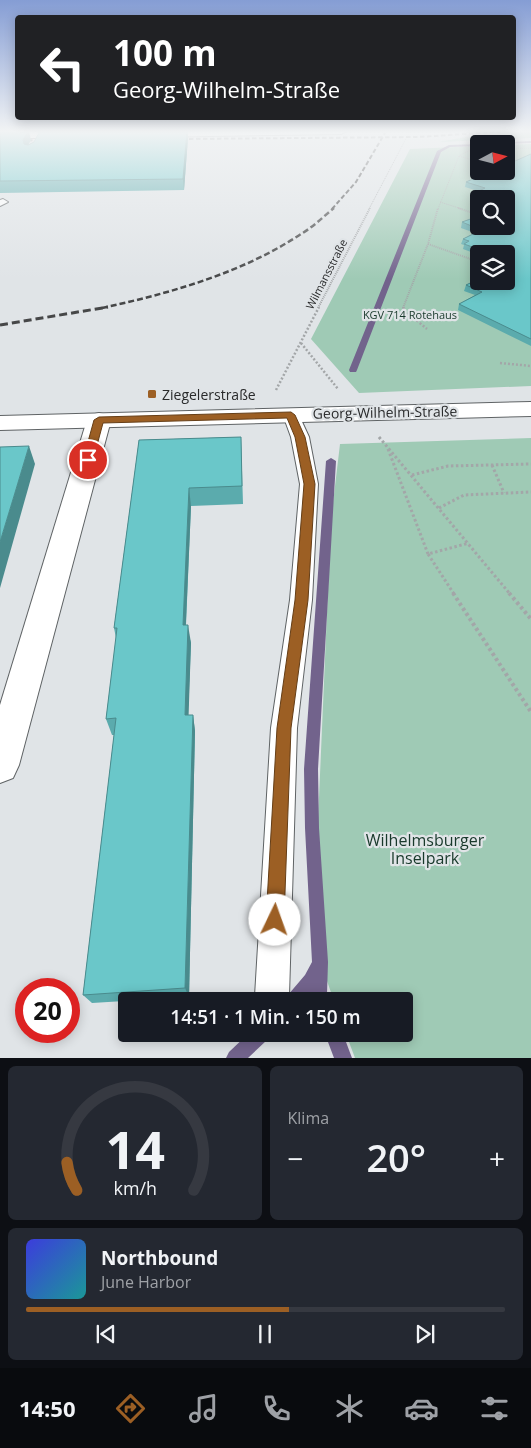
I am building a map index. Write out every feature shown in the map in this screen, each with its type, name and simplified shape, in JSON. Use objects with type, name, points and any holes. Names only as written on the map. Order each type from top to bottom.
[{"type":"main road","name":"Georg-Wilhelm-Straße","points":[[0,423],[531,408]]},
{"type":"main road","points":[[1,759],[99,420]]},
{"type":"lane","points":[[272,992],[284,728],[301,600],[309,484],[300,437],[291,415]]},
{"type":"path","name":"Wilmansstraße","points":[[262,415],[384,180]]},
{"type":"path","points":[[427,329],[403,309],[428,244],[440,202],[449,180]]},
{"type":"path","points":[[440,202],[470,212]]},
{"type":"path","points":[[428,244],[470,259]]},
{"type":"path","points":[[301,343],[341,393]]},
{"type":"path","points":[[500,363],[531,366]]},
{"type":"path","points":[[378,435],[531,619]]},
{"type":"path","points":[[387,447],[428,554],[531,712]]},
{"type":"path","points":[[412,475],[448,466],[531,464]]},
{"type":"path","points":[[492,465],[504,493]]},
{"type":"path","points":[[439,508],[464,494],[531,492]]},
{"type":"path","points":[[428,554],[469,543]]},
{"type":"green space","name":"KGV 714 Rotehaus","points":[[394,180],[531,180],[531,386],[359,393],[311,339]]},
{"type":"green space","name":"Wilhelmsburger Inselpark","points":[[531,438],[531,1058],[355,1058],[349,1042],[413,1042],[413,992],[331,992],[327,981],[317,844],[331,520],[340,444]]},
{"type":"building","points":[[0,180],[57,180],[0,181]]},
{"type":"building","points":[[470,180],[531,180],[531,339],[459,304],[482,292],[477,290],[515,290],[515,245],[470,246],[464,244],[469,241],[463,239],[471,235],[515,235],[515,190],[481,190],[485,188],[466,182]]},
{"type":"building","points":[[470,219],[470,225],[462,222]]},
{"type":"building","points":[[241,437],[242,486],[189,488],[183,625],[188,625],[185,715],[193,715],[185,988],[83,995],[116,718],[106,719],[117,628],[114,628],[139,440]]},
{"type":"building","points":[[29,446],[14,496],[0,542],[0,447]]},
{"type":"waterway","points":[[353,370],[427,180]]},
{"type":"waterway","points":[[319,992],[320,962],[312,828],[311,769],[331,461]]},
{"type":"waterway","points":[[302,992],[311,981],[317,968]]},
{"type":"waterway","points":[[235,1058],[252,1042]]},
{"type":"waterway","points":[[337,1042],[343,1058]]},
{"type":"railway","points":[[332,209],[357,180]]},
{"type":"railway","points":[[102,308],[154,296],[230,271],[278,248],[310,228],[334,208]]},
{"type":"railway","points":[[102,308],[108,307]]},
{"type":"railway","points":[[0,325],[102,308]]},
{"type":"place","name":"Ziegelerstraße","points":[[152,394]]},
{"type":"route","points":[[88,460],[99,420],[291,415],[300,437],[309,484],[301,600],[284,728],[275,920]]}]
